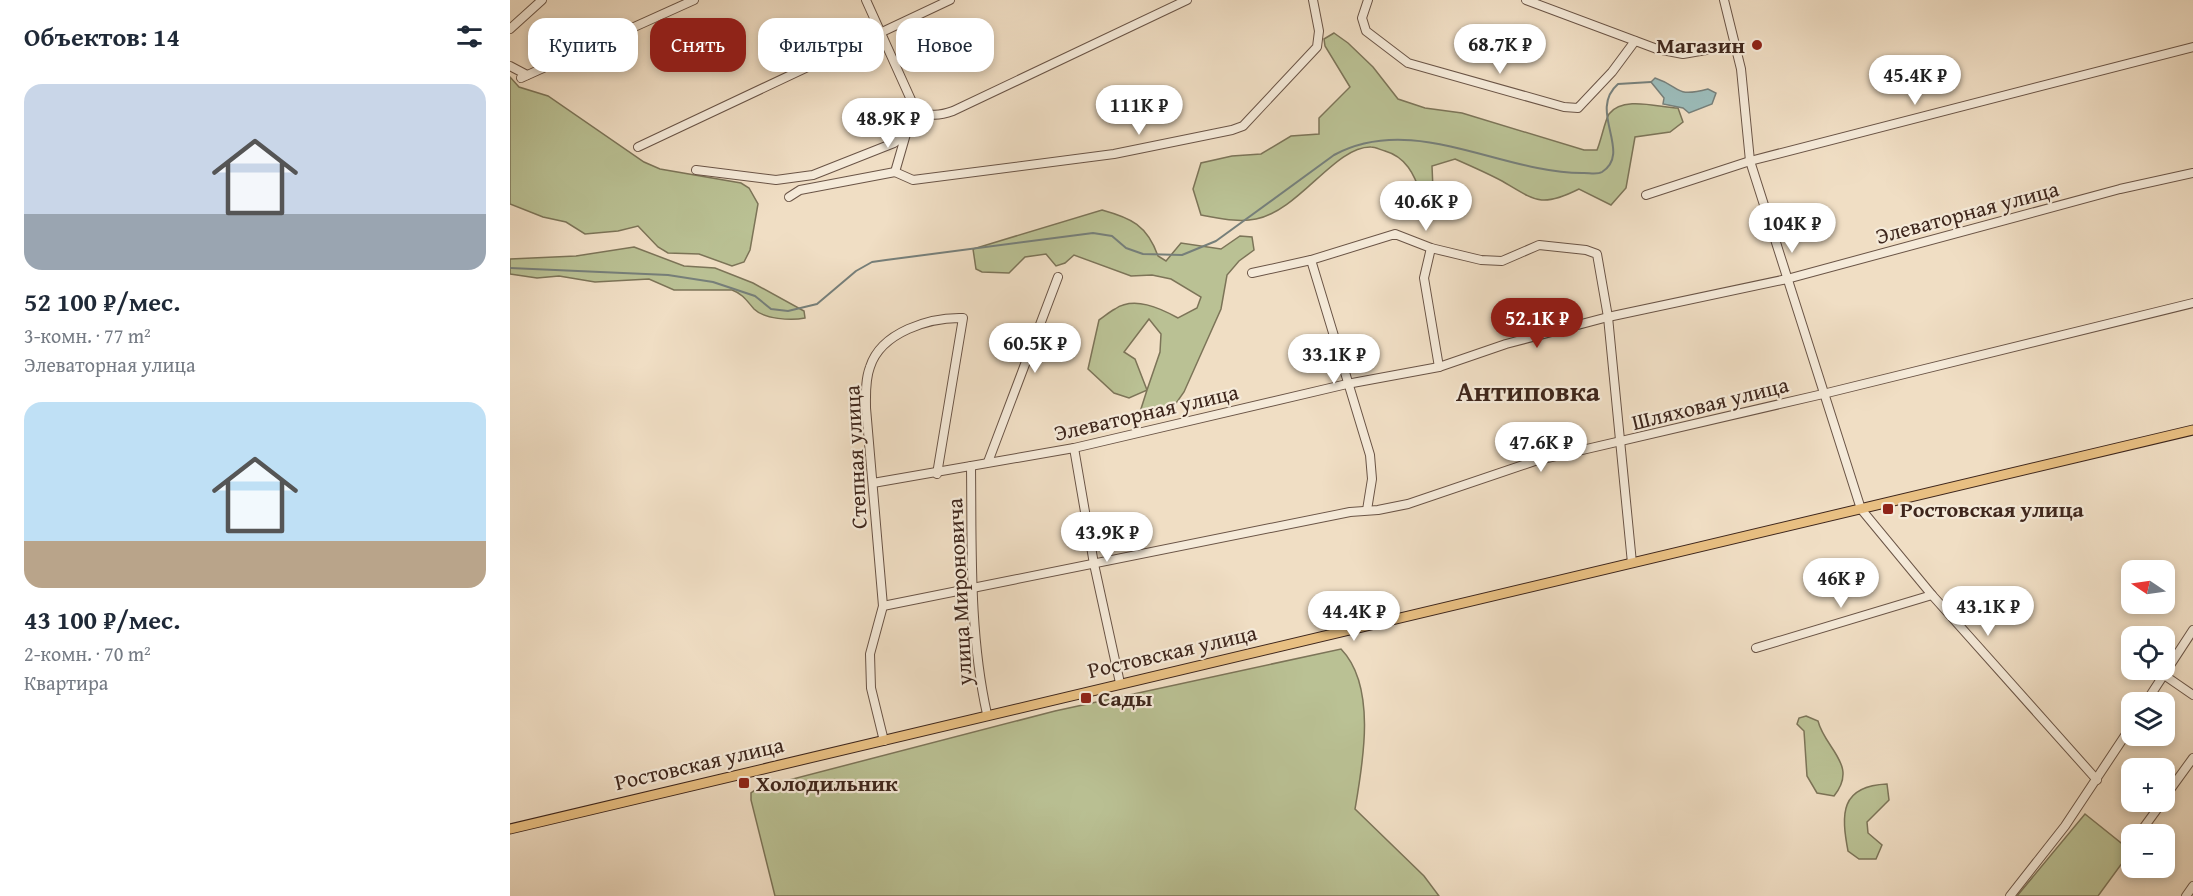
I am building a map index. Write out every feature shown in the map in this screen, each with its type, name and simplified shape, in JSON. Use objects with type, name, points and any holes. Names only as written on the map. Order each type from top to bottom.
[{"type":"main road","name":"Ростовская улица","points":[[510,829],[884,741],[987,714],[2193,430]]},
{"type":"street","points":[[510,29],[542,0]]},
{"type":"street","points":[[510,66],[524,76],[694,0]]},
{"type":"street","points":[[866,0],[874,18]]},
{"type":"street","points":[[884,31],[950,0]]},
{"type":"street","points":[[789,198],[800,190],[895,172],[913,180],[1114,154],[1233,130],[1243,126],[1317,47],[1319,31],[1313,0]]},
{"type":"street","points":[[1368,0],[1362,18],[1366,31],[1408,63],[1564,106],[1578,108],[1612,72],[1635,41]]},
{"type":"street","points":[[1526,0],[1657,50],[1683,54],[1735,45]]},
{"type":"street","points":[[1724,0],[1741,69],[1750,161],[1861,509],[1932,595],[2097,780]]},
{"type":"street","points":[[884,42],[908,94],[922,113],[936,116],[953,111],[1182,1]]},
{"type":"street","points":[[1646,195],[1750,161],[2193,47]]},
{"type":"street","points":[[638,147],[797,72]]},
{"type":"street","points":[[696,170],[776,180],[796,179],[894,143],[906,134],[922,113]]},
{"type":"street","points":[[895,172],[906,134]]},
{"type":"street","name":"Элеваторная улица","points":[[873,483],[937,474],[988,462],[1074,448],[1347,384],[1439,368],[1506,344],[1608,317],[1787,279],[2120,189],[2193,173]]},
{"type":"street","points":[[1252,273],[1311,260],[1390,234],[1401,235],[1431,248],[1481,260],[1502,261],[1539,245],[1592,251],[1599,258],[1608,317],[1632,563]]},
{"type":"street","points":[[1431,248],[1424,278],[1439,368]]},
{"type":"street","points":[[1311,260],[1370,455],[1372,479],[1367,510]]},
{"type":"street","points":[[988,462],[1058,277]]},
{"type":"street","name":"Шляховая улица","points":[[883,606],[1367,510],[1408,504],[1535,461],[1621,443],[2193,303]]},
{"type":"street","name":"Степная улица","points":[[884,741],[871,688],[870,654],[883,606],[866,408],[870,365],[894,337],[907,328],[933,320],[963,318],[937,474]]},
{"type":"street","points":[[1074,448],[1094,564],[1120,683]]},
{"type":"street","name":"улица Мироновича","points":[[971,466],[973,588],[980,681],[987,714]]},
{"type":"street","points":[[1756,648],[1932,595]]},
{"type":"street","points":[[2175,658],[2193,630]]},
{"type":"street","points":[[2171,680],[2193,695]]},
{"type":"street","points":[[2010,896],[2097,780],[2121,742]]},
{"type":"street","points":[[2175,784],[2193,758]]},
{"type":"street","points":[[2186,896],[2193,886]]},
{"type":"green space","points":[[1334,33],[1373,67],[1398,99],[1425,108],[1462,113],[1584,150],[1597,150],[1609,114],[1615,108],[1623,105],[1642,104],[1678,108],[1683,122],[1670,132],[1635,137],[1626,188],[1611,205],[1579,189],[1556,199],[1539,200],[1455,159],[1432,166],[1433,189],[1421,194],[1412,173],[1404,162],[1392,154],[1371,147],[1357,149],[1344,157],[1272,214],[1242,220],[1201,215],[1193,189],[1201,163],[1232,156],[1261,154],[1291,136],[1319,134],[1319,118],[1350,87],[1325,46],[1324,39]]},
{"type":"green space","points":[[510,77],[519,87],[548,96],[644,162],[660,169],[741,183],[749,188],[758,204],[750,250],[744,262],[732,266],[699,254],[668,253],[658,247],[638,226],[618,231],[585,234],[566,222],[543,217],[510,204]]},
{"type":"green space","points":[[1102,210],[1137,224],[1149,237],[1158,256],[1166,261],[1181,243],[1221,249],[1240,236],[1252,237],[1254,250],[1239,261],[1227,275],[1221,309],[1184,392],[1167,416],[1150,418],[1140,412],[1147,390],[1129,398],[1114,393],[1088,369],[1099,320],[1122,305],[1139,303],[1155,307],[1178,318],[1197,308],[1201,297],[1171,279],[1152,275],[1131,276],[1074,255],[1065,263],[1056,266],[1046,254],[1025,257],[1009,273],[982,272],[976,269],[973,249]],"holes":[[[1149,319],[1161,334],[1160,352],[1147,390],[1135,359],[1124,352]]]},
{"type":"green space","points":[[634,247],[684,266],[715,268],[753,283],[804,311],[805,318],[785,319],[764,315],[732,290],[674,290],[649,279],[595,282],[559,276],[537,278],[510,274],[510,259],[576,256]]},
{"type":"green space","points":[[1341,649],[1360,683],[1363,704],[1364,748],[1355,809],[1424,876],[1439,896],[775,896],[751,800],[751,793],[758,788],[1055,711]]},
{"type":"green space","points":[[1806,716],[1818,721],[1842,766],[1841,785],[1834,796],[1817,793],[1807,776],[1804,731],[1797,724],[1799,718]]},
{"type":"green space","points":[[1887,784],[1889,800],[1867,822],[1868,833],[1882,845],[1876,859],[1859,859],[1848,851],[1845,825],[1847,804],[1860,790]]},
{"type":"green space","points":[[2085,814],[2121,843],[2121,865],[2098,896],[2017,896]]},
{"type":"water","points":[[1655,78],[1683,92],[1708,89],[1716,93],[1712,104],[1689,113],[1683,108],[1663,104],[1664,98],[1651,82]]},
{"type":"waterway","points":[[510,268],[668,275],[713,282],[755,296],[771,309],[788,311],[817,304],[856,271],[872,262],[886,260],[1093,233],[1112,236],[1126,248],[1143,254],[1182,255],[1216,241],[1334,155],[1364,143],[1395,140],[1427,142],[1553,171],[1600,173],[1610,164],[1613,154],[1613,142],[1607,118],[1610,95],[1618,84],[1651,82]]},
{"type":"place","name":"Магазин","points":[[1757,45]]},
{"type":"place","name":"Ростовская улица","points":[[1888,509]]},
{"type":"place","name":"Сады","points":[[1086,698]]},
{"type":"place","name":"Холодильник","points":[[744,783]]},
{"type":"district","name":"Антиповка","points":[[1528,390]]}]
